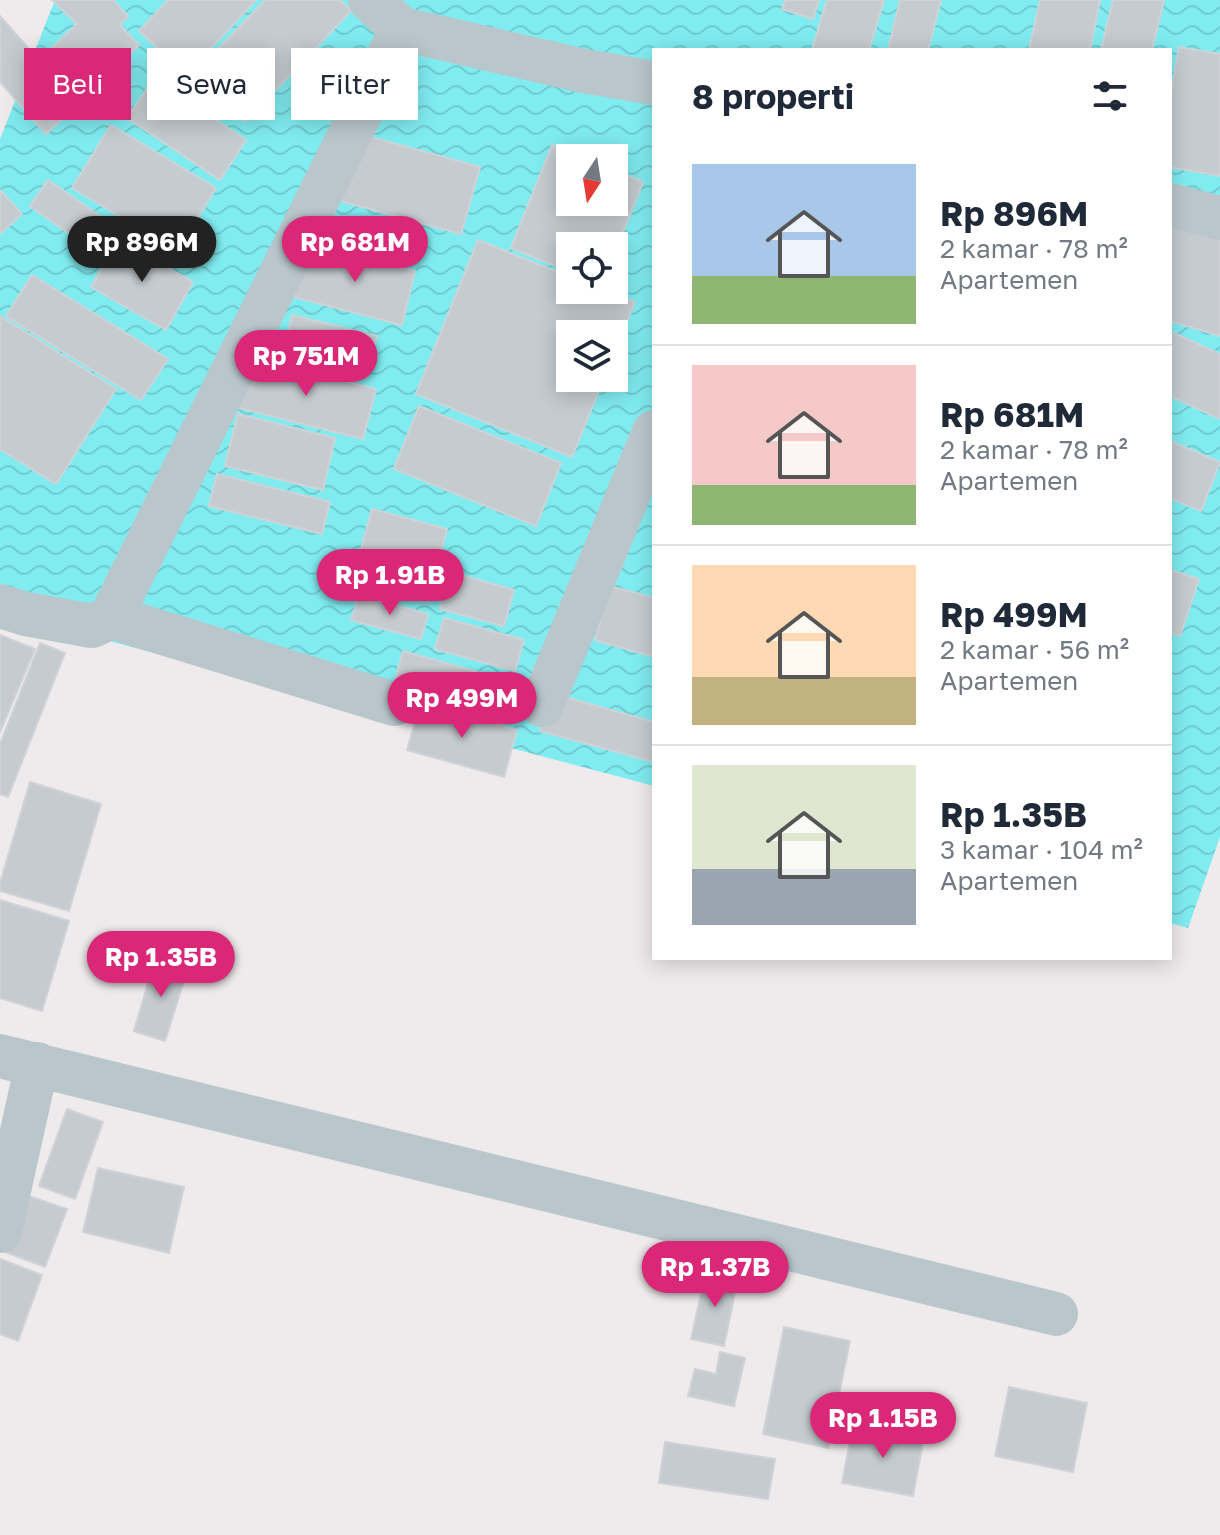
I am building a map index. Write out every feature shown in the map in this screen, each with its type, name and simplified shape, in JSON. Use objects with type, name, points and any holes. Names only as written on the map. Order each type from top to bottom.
[{"type":"street","points":[[370,0],[402,29],[584,71],[652,83]]},
{"type":"street","points":[[0,606],[92,626],[111,617],[402,29]]},
{"type":"street","points":[[1172,206],[1220,218]]},
{"type":"street","points":[[542,705],[652,437]]},
{"type":"street","points":[[111,617],[394,704]]},
{"type":"street","points":[[0,1231],[18,1060],[1056,1314]]},
{"type":"water","points":[[55,0],[1220,0],[1220,837],[1188,928],[1172,924],[1172,48],[652,48],[652,785],[0,612],[0,139],[24,78],[24,120],[131,120],[131,48],[36,48]]},
{"type":"building","points":[[52,0],[113,0],[128,16],[120,25],[139,45],[131,53],[131,48],[52,48],[77,24]]},
{"type":"building","points":[[168,0],[256,0],[211,48],[157,48],[139,31]]},
{"type":"building","points":[[265,0],[340,0],[351,11],[316,48],[291,48],[291,74],[275,91],[275,48],[219,48]]},
{"type":"building","points":[[785,0],[819,0],[813,19],[782,9]]},
{"type":"building","points":[[827,0],[884,0],[870,48],[813,48]]},
{"type":"building","points":[[900,0],[941,0],[929,48],[888,48]]},
{"type":"building","points":[[1040,0],[1100,0],[1090,48],[1029,48]]},
{"type":"building","points":[[1113,0],[1164,0],[1152,48],[1101,48]]},
{"type":"building","points":[[0,16],[28,48],[24,48],[24,109],[0,82]]},
{"type":"building","points":[[1179,47],[1220,54],[1220,176],[1172,167],[1172,89]]},
{"type":"building","points":[[147,89],[147,120],[216,120],[246,140],[220,180],[130,120],[131,112]]},
{"type":"building","points":[[34,120],[61,120],[46,134]]},
{"type":"building","points":[[111,125],[216,188],[178,251],[72,188]]},
{"type":"building","points":[[356,133],[480,167],[461,234],[337,200]]},
{"type":"building","points":[[552,145],[556,147],[556,216],[628,216],[628,176],[643,182],[623,232],[556,232],[556,266],[511,248]]},
{"type":"building","points":[[48,180],[109,222],[91,249],[30,206]]},
{"type":"building","points":[[0,190],[22,214],[0,234]]},
{"type":"building","points":[[1172,210],[1220,224],[1220,336],[1172,322]]},
{"type":"building","points":[[118,239],[193,282],[166,330],[91,287]]},
{"type":"building","points":[[478,240],[556,271],[556,304],[628,304],[628,299],[635,302],[628,320],[556,320],[556,392],[598,392],[572,457],[416,394]]},
{"type":"building","points":[[307,244],[415,271],[402,325],[294,297]]},
{"type":"building","points":[[32,275],[168,359],[141,400],[6,316]]},
{"type":"building","points":[[292,315],[377,336],[366,378],[282,358]]},
{"type":"building","points":[[0,316],[116,389],[56,484],[0,449]]},
{"type":"building","points":[[1172,332],[1220,354],[1220,419],[1172,397]]},
{"type":"building","points":[[248,357],[376,389],[363,439],[235,407]]},
{"type":"building","points":[[419,406],[561,463],[536,526],[394,469]]},
{"type":"building","points":[[238,414],[335,438],[323,490],[225,466]]},
{"type":"building","points":[[1172,442],[1220,462],[1201,511],[1172,499]]},
{"type":"building","points":[[217,474],[330,502],[322,534],[209,506]]},
{"type":"building","points":[[372,509],[447,529],[428,602],[352,582]]},
{"type":"building","points":[[1172,571],[1199,579],[1180,636],[1172,633]]},
{"type":"building","points":[[450,572],[514,590],[504,626],[440,609]]},
{"type":"building","points":[[610,586],[652,597],[652,656],[595,640]]},
{"type":"building","points":[[359,595],[428,614],[421,639],[351,620]]},
{"type":"building","points":[[444,618],[524,640],[515,671],[435,649]]},
{"type":"building","points":[[0,635],[35,649],[0,732]]},
{"type":"building","points":[[40,643],[65,653],[8,797],[0,794],[0,744]]},
{"type":"building","points":[[403,651],[510,681],[501,713],[394,684]]},
{"type":"building","points":[[550,693],[652,721],[652,761],[540,731]]},
{"type":"building","points":[[420,704],[517,730],[504,777],[407,750]]},
{"type":"building","points":[[30,782],[101,804],[69,911],[0,891]]},
{"type":"building","points":[[0,900],[69,921],[42,1011],[0,998]]},
{"type":"building","points":[[155,959],[188,968],[165,1041],[134,1031]]},
{"type":"building","points":[[67,1109],[103,1122],[75,1199],[39,1186]]},
{"type":"building","points":[[98,1168],[184,1187],[169,1253],[83,1232]]},
{"type":"building","points":[[23,1194],[67,1209],[45,1267],[2,1251]]},
{"type":"building","points":[[0,1259],[42,1275],[18,1341],[0,1334]]},
{"type":"building","points":[[706,1271],[738,1278],[724,1346],[691,1339]]},
{"type":"building","points":[[784,1327],[850,1341],[828,1448],[763,1434]]},
{"type":"building","points":[[720,1352],[745,1358],[734,1406],[688,1396],[695,1369],[716,1374]]},
{"type":"building","points":[[1009,1387],[1087,1403],[1073,1472],[995,1456]]},
{"type":"building","points":[[853,1425],[924,1437],[913,1496],[842,1483]]},
{"type":"building","points":[[665,1442],[775,1459],[768,1499],[659,1483]]}]
